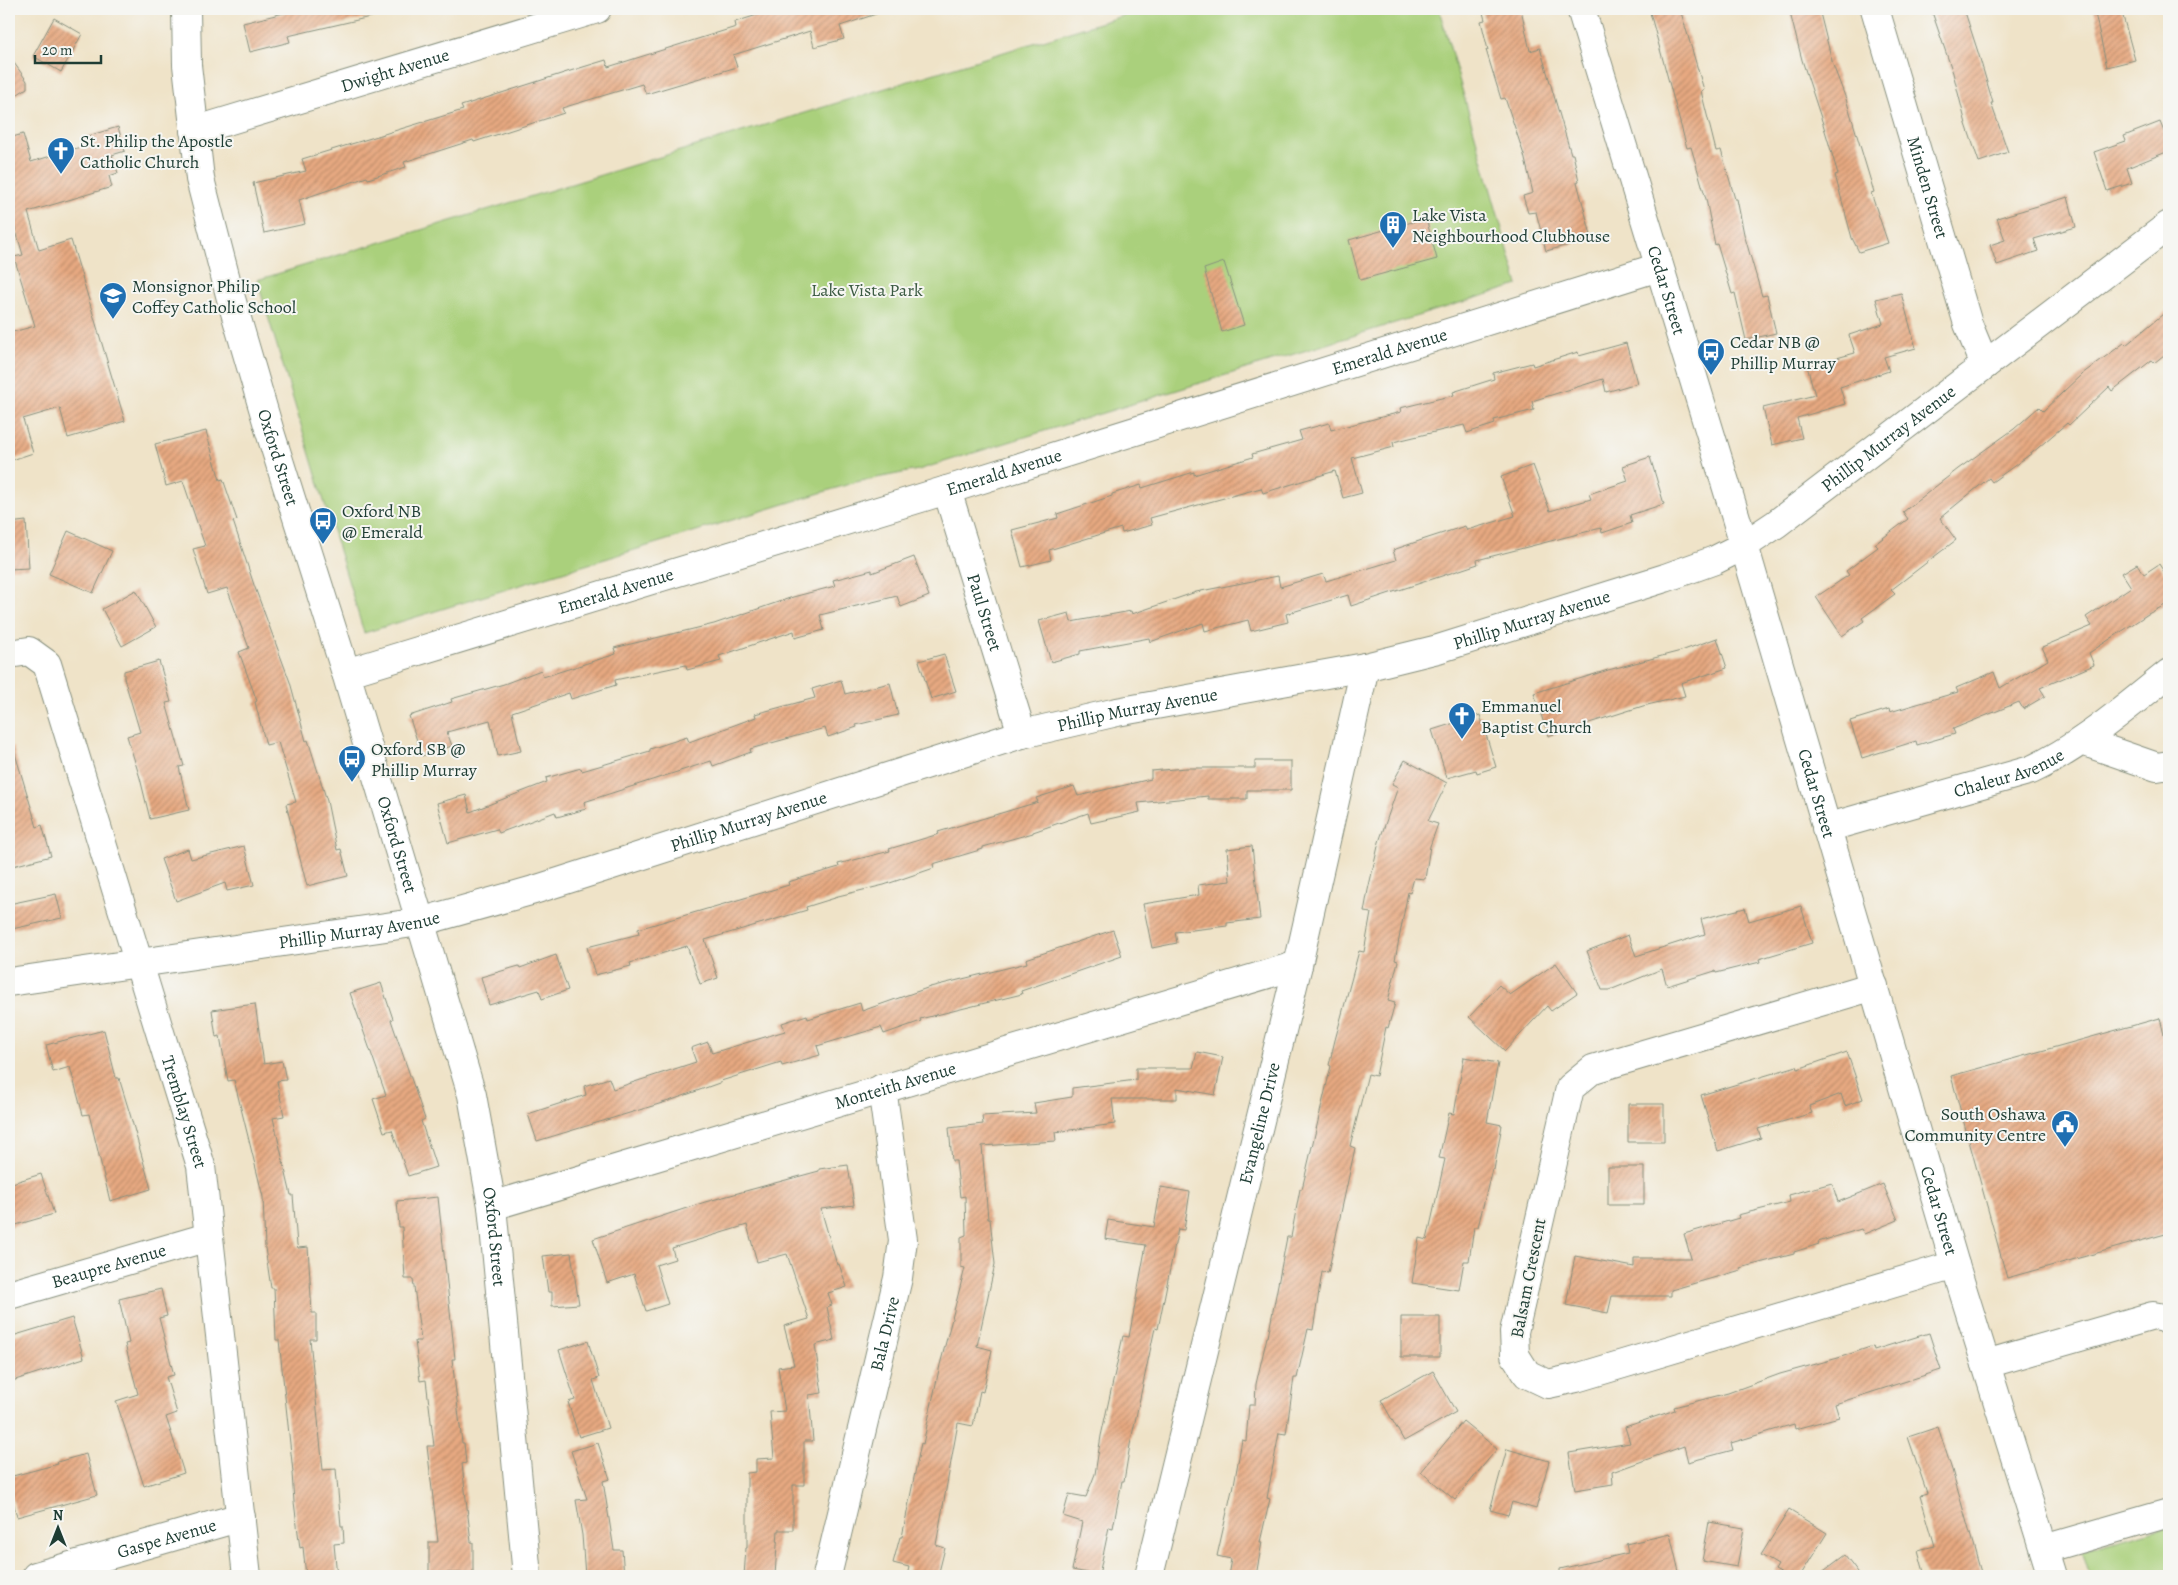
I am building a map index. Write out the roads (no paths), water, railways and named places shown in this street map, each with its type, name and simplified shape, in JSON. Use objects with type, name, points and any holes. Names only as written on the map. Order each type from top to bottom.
[{"type":"street","name":"Oxford Street","points":[[186,9],[187,65],[200,179],[230,295],[270,432],[346,673],[472,1095],[492,1206],[527,1576]]},
{"type":"street","name":"Dwight Avenue","points":[[194,131],[560,14],[597,9]]},
{"type":"street","name":"Cedar Street","points":[[1581,9],[1744,546],[1955,1265],[2052,1576]]},
{"type":"street","name":"Minden Street","points":[[1875,9],[1968,324],[1985,365]]},
{"type":"street","name":"Phillip Murray Avenue","points":[[9,982],[420,922],[534,890],[1022,734],[1117,712],[1365,667],[1456,644],[1665,578],[1715,560],[1744,546],[1809,501],[2169,225]]},
{"type":"street","name":"Emerald Avenue","points":[[346,673],[947,490],[1659,267]]},
{"type":"street","name":"Paul Street","points":[[947,490],[1022,734]]},
{"type":"street","name":"Tremblay Street","points":[[9,654],[28,651],[47,664],[202,1166],[208,1237],[247,1576]]},
{"type":"street","name":"Evangeline Drive","points":[[1149,1576],[1298,965],[1365,667]]},
{"type":"street","name":"Chaleur Avenue","points":[[1826,828],[2031,770],[2057,758],[2082,741],[2169,674]]},
{"type":"street","points":[[2082,741],[2158,767],[2169,765]]},
{"type":"street","name":"Monteith Avenue","points":[[492,1206],[1298,965]]},
{"type":"street","name":"Balsam Crescent","points":[[1874,986],[1593,1070],[1570,1088],[1514,1332],[1515,1355],[1527,1374],[1548,1384],[1576,1378],[1955,1265]]},
{"type":"street","name":"Bala Drive","points":[[827,1576],[898,1278],[903,1240],[882,1088]]},
{"type":"street","name":"Beaupre Avenue","points":[[9,1295],[208,1237]]},
{"type":"street","points":[[1986,1364],[2154,1316],[2164,1318],[2169,1322]]},
{"type":"street","points":[[2044,1549],[2169,1513]]},
{"type":"street","name":"Gaspe Avenue","points":[[36,1576],[241,1518]]},
{"type":"place","name":"St. Philip the Apostle Catholic Church","points":[[61,175]]},
{"type":"place","name":"Lake Vista Neighbourhood Clubhouse","points":[[1393,249]]},
{"type":"place","name":"Monsignor Philip Coffey Catholic School","points":[[113,320]]},
{"type":"place","name":"Cedar NB @ Phillip Murray","points":[[1711,376]]},
{"type":"place","name":"Oxford NB @ Emerald","points":[[323,545]]},
{"type":"place","name":"Emmanuel Baptist Church","points":[[1462,740]]},
{"type":"place","name":"Oxford SB @ Phillip Murray","points":[[352,783]]},
{"type":"place","name":"South Oshawa Community Centre","points":[[2065,1148]]},
{"type":"park label","name":"Lake Vista Park","points":[[867,290]]}]
